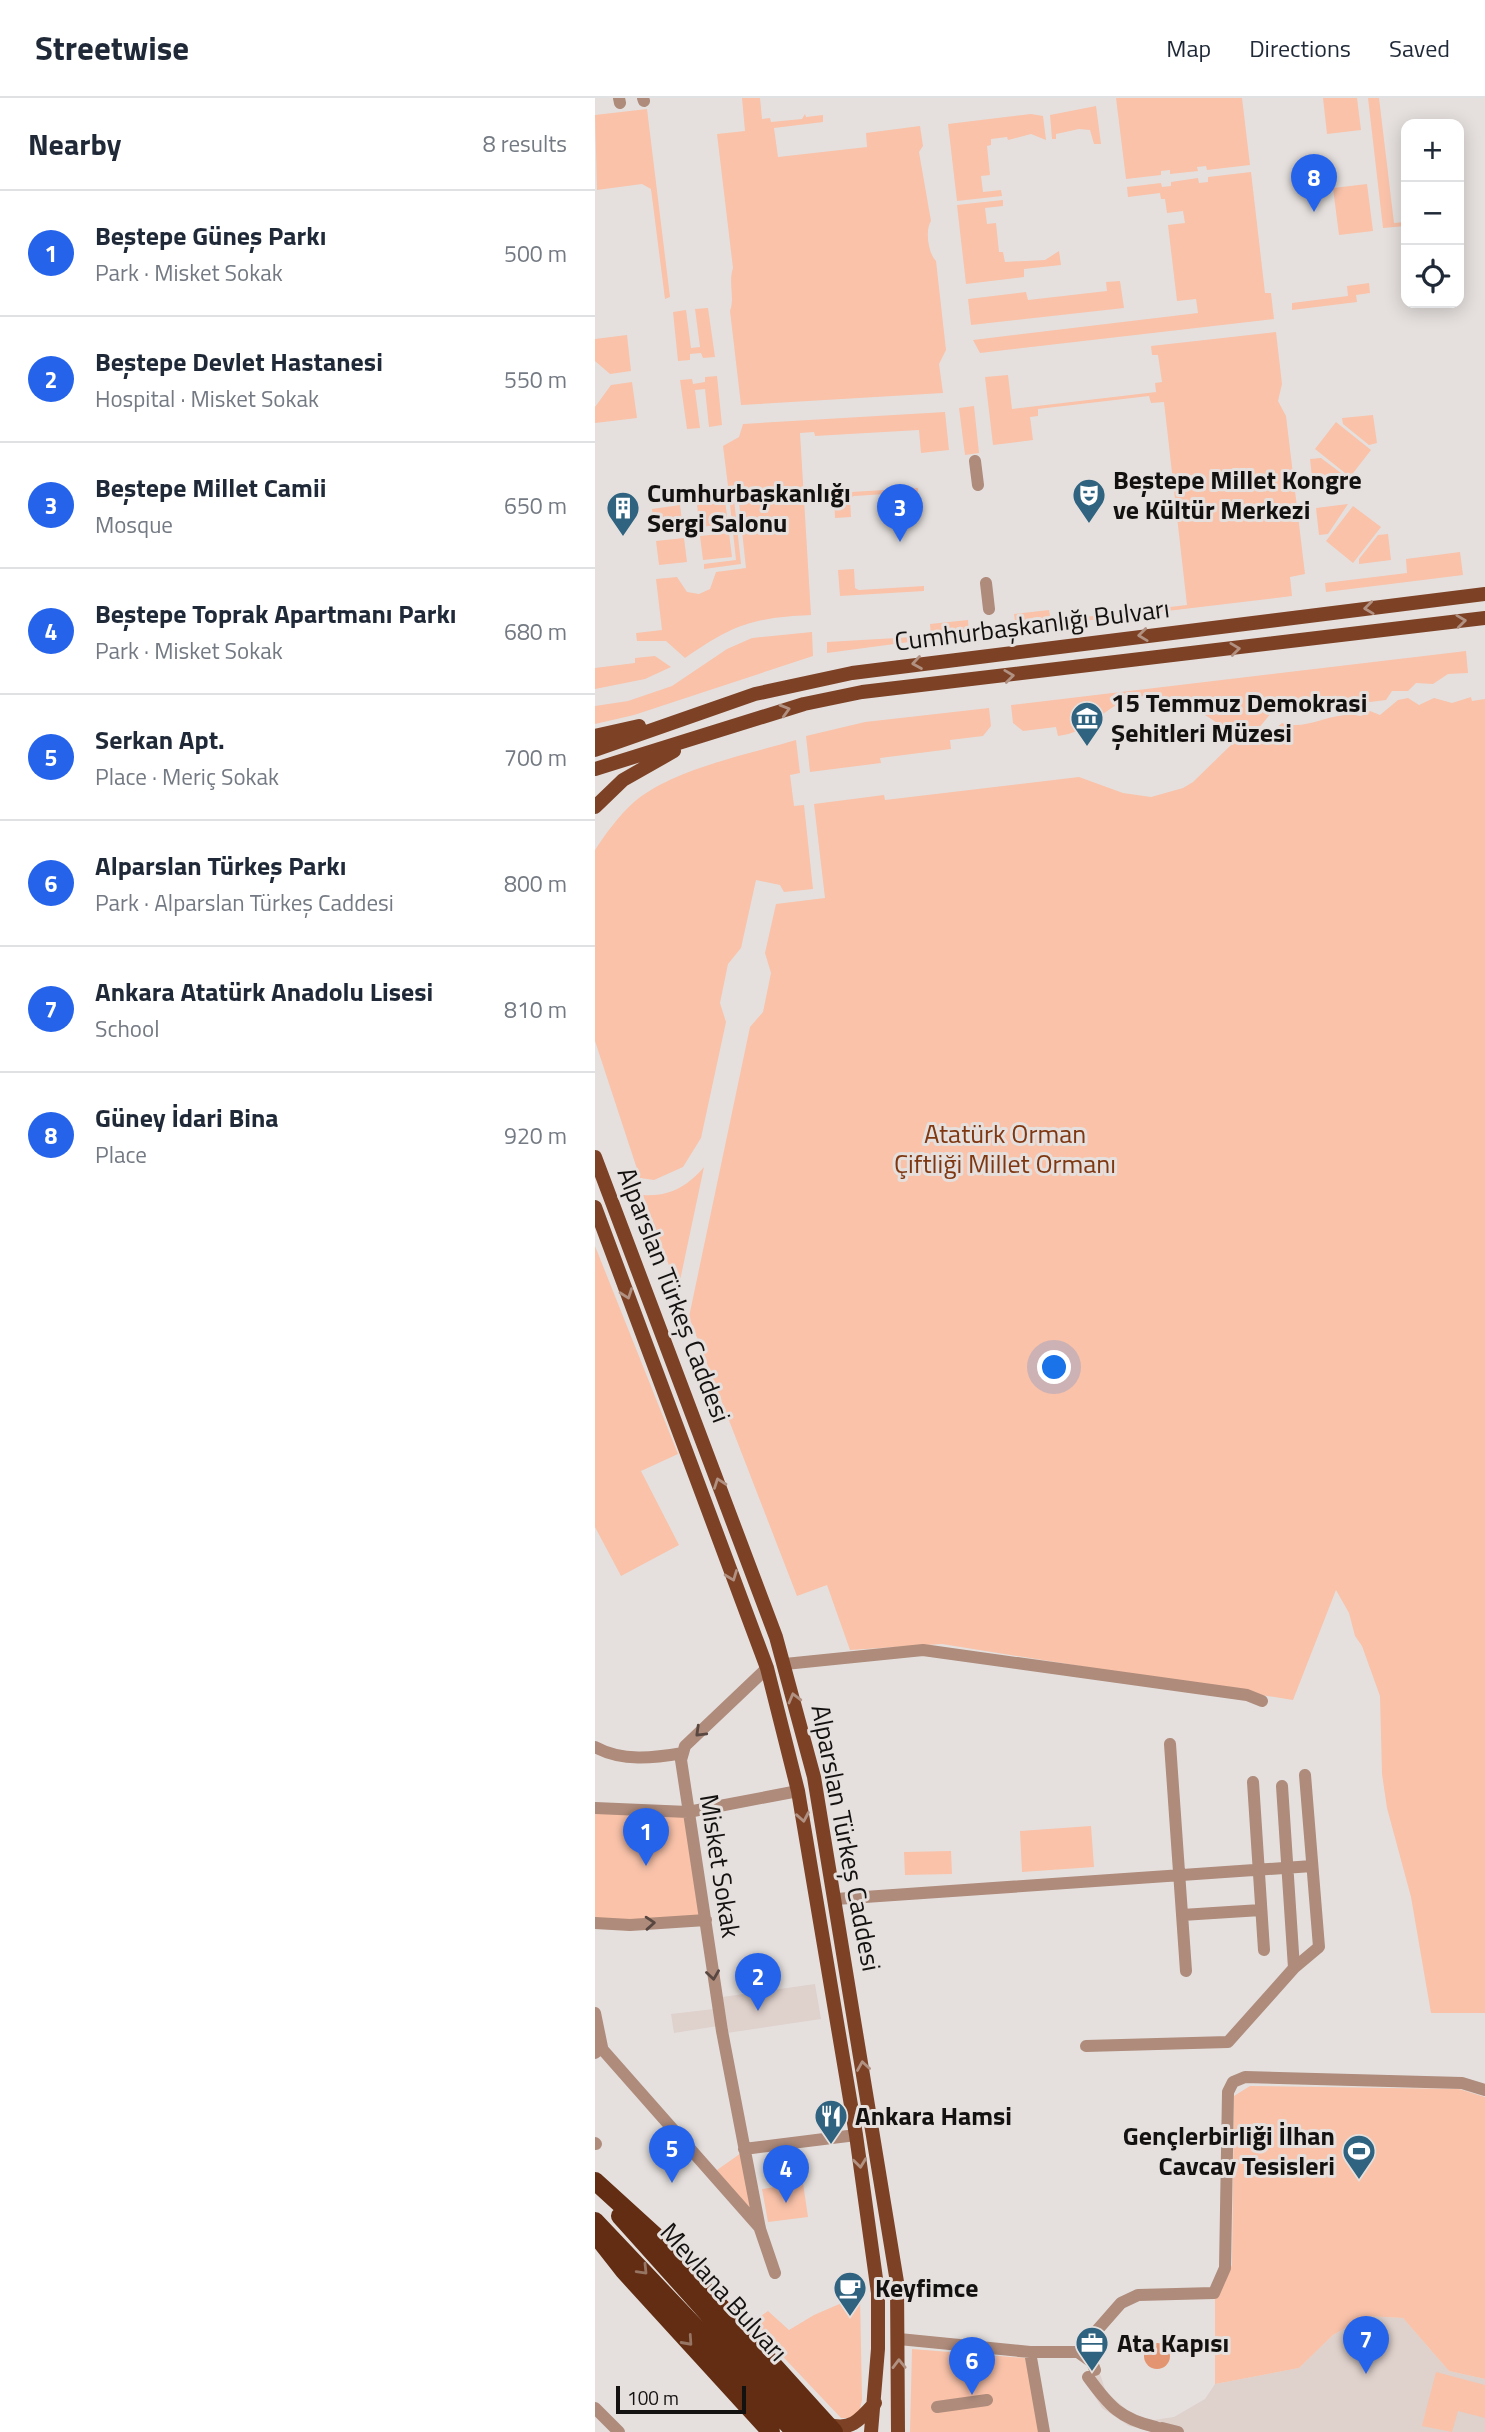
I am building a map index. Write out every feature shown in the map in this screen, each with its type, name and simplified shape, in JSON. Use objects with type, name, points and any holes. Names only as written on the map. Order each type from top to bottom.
[{"type":"highway","points":[[595,2181],[661,2242],[825,2429]]},
{"type":"highway","name":"Mevlana Bulvarı","points":[[595,2188],[825,2429]]},
{"type":"highway","name":"Mevlana Bulvarı","points":[[595,2221],[795,2432]]},
{"type":"highway","points":[[595,2234],[624,2271],[771,2432]]},
{"type":"main road","name":"Cumhurbaşkanlığı Bulvarı","points":[[595,750],[755,694],[815,680],[930,661],[1485,594]]},
{"type":"main road","name":"Cumhurbaşkanlığı Bulvarı","points":[[595,769],[804,704],[862,692],[1485,618]]},
{"type":"main road","points":[[595,736],[641,725],[716,700],[755,694]]},
{"type":"main road","points":[[595,807],[623,780],[643,767],[719,729]]},
{"type":"main road","name":"Alparslan Türkeş Caddesi","points":[[595,1158],[785,1664],[814,1777],[895,2268],[899,2339],[898,2432]]},
{"type":"main road","name":"Alparslan Türkeş Caddesi","points":[[595,1207],[767,1668],[798,1791],[856,2135],[878,2293],[875,2403],[871,2432]]},
{"type":"main road","points":[[595,1220],[610,1249]]},
{"type":"main road","points":[[825,2429],[851,2428],[875,2403]]},
{"type":"street","points":[[975,461],[978,485]]},
{"type":"street","points":[[986,583],[989,609]]},
{"type":"street","points":[[785,1664],[923,1650],[1247,1695],[1262,1701]]},
{"type":"street","points":[[595,1747],[612,1754],[644,1758],[683,1753],[685,1746],[767,1668]]},
{"type":"street","points":[[1170,1744],[1186,1972]]},
{"type":"street","name":"Misket Sokak","points":[[683,1753],[688,1812],[722,2031],[760,2228],[775,2273]]},
{"type":"street","points":[[1086,2046],[1228,2042],[1294,1968],[1319,1947],[1305,1775]]},
{"type":"street","points":[[1252,1782],[1264,1950]]},
{"type":"street","points":[[1282,1786],[1294,1968]]},
{"type":"street","points":[[595,1808],[688,1812],[798,1791]]},
{"type":"street","points":[[836,1899],[1312,1866]]},
{"type":"street","points":[[1182,1915],[1261,1910]]},
{"type":"street","points":[[595,1923],[630,1925],[706,1920]]},
{"type":"street","points":[[595,2013],[597,2047],[760,2228]]},
{"type":"street","points":[[899,2339],[1030,2352],[1078,2352],[1121,2303],[1138,2295],[1214,2293],[1226,2268],[1228,2092],[1233,2082],[1245,2077],[1462,2083],[1485,2090]]},
{"type":"street","points":[[744,2149],[856,2135]]},
{"type":"street","points":[[1030,2352],[1044,2432]]},
{"type":"street","points":[[1078,2352],[1110,2407],[1129,2421],[1178,2432]]},
{"type":"street","points":[[937,2407],[986,2400]]},
{"type":"street","points":[[595,2408],[619,2432]]},
{"type":"shaded area","points":[[815,1984],[821,2019],[727,2033],[718,2026],[674,2033],[671,2014],[722,2008],[722,1997]]},
{"type":"shaded area","points":[[1366,2316],[1403,2318],[1449,2371],[1485,2379],[1485,2432],[1153,2432],[1129,2426],[1102,2408],[1087,2384],[1099,2371],[1106,2392],[1133,2415],[1154,2420],[1174,2417],[1205,2399],[1215,2384],[1299,2368],[1333,2335]]},
{"type":"shaded area","points":[[1157,2343],[1166,2347],[1170,2356],[1166,2365],[1157,2369],[1148,2365],[1144,2356],[1148,2347]]},
{"type":"green space","points":[[742,98],[760,98],[762,119],[770,118],[771,122],[802,119],[805,114],[806,117],[823,115],[823,122],[774,128],[778,157],[867,147],[866,133],[920,126],[923,146],[919,152],[931,221],[928,241],[936,261],[946,350],[939,364],[943,393],[741,405],[730,311],[733,268],[717,134],[745,131]]},
{"type":"green space","points":[[1116,98],[1242,98],[1250,165],[1207,170],[1206,166],[1197,167],[1198,171],[1170,174],[1170,170],[1161,171],[1161,175],[1126,179]]},
{"type":"green space","points":[[1323,98],[1357,98],[1361,130],[1327,134]]},
{"type":"green space","points":[[1368,98],[1379,98],[1394,223],[1401,222],[1401,226],[1383,228]]},
{"type":"green space","points":[[1096,106],[1101,144],[1094,144],[1090,130],[1079,129],[1056,134],[1056,139],[1052,139],[1050,115]]},
{"type":"green space","points":[[647,109],[670,297],[665,299],[651,189],[642,184],[597,190],[595,115]]},
{"type":"green space","points":[[1031,114],[1043,116],[1046,140],[1031,134],[1008,140],[1007,137],[991,139],[991,145],[987,146],[990,175],[981,176],[983,192],[1001,190],[1002,196],[957,201],[948,124]]},
{"type":"green space","points":[[1251,172],[1265,293],[1271,293],[1274,319],[980,353],[973,340],[1198,313],[1196,299],[1177,301],[1168,225],[1185,223],[1183,211],[1167,213],[1165,199],[1161,199],[1160,193],[1128,197],[1127,187],[1161,183],[1162,187],[1171,186],[1171,182],[1198,178],[1199,183],[1208,182],[1208,177]]},
{"type":"green space","points":[[1367,184],[1373,231],[1339,235],[1333,188]]},
{"type":"green space","points":[[1003,200],[1003,206],[985,208],[987,224],[996,223],[999,252],[1003,252],[1005,262],[1045,260],[1059,251],[1061,265],[1024,269],[1024,277],[966,284],[957,205]]},
{"type":"green space","points":[[1120,281],[1124,308],[971,325],[968,299],[1026,292],[1028,300],[1107,291],[1106,282]]},
{"type":"green space","points":[[1369,283],[1370,293],[1356,295],[1357,302],[1292,310],[1292,303],[1348,296],[1347,286]]},
{"type":"green space","points":[[708,308],[715,357],[703,358],[701,353],[690,354],[690,360],[678,361],[673,312],[686,310],[691,348],[700,347],[695,309]]},
{"type":"green space","points":[[1276,332],[1282,384],[1278,401],[1286,416],[1305,574],[1290,577],[1292,596],[1016,629],[1014,614],[1049,610],[1051,621],[1187,605],[1164,402],[1151,403],[1149,396],[1038,409],[1038,416],[1030,417],[1033,440],[993,445],[985,377],[1008,375],[1012,409],[1156,392],[1155,383],[1162,382],[1158,355],[1152,355],[1151,346]]},
{"type":"green space","points":[[627,335],[631,371],[610,374],[595,361],[595,339]]},
{"type":"green space","points":[[717,376],[722,425],[709,427],[705,389],[695,390],[700,428],[687,429],[680,380],[692,379],[693,384],[705,382],[705,377]]},
{"type":"green space","points":[[632,382],[637,418],[595,423],[595,407],[611,385]]},
{"type":"green space","points":[[974,406],[979,453],[965,455],[959,408]]},
{"type":"green space","points":[[945,412],[949,450],[921,453],[919,430],[815,436],[814,432],[800,433],[811,615],[773,618],[744,625],[717,637],[685,658],[666,641],[637,641],[636,633],[662,630],[656,579],[677,577],[687,592],[699,594],[710,589],[716,572],[746,568],[737,485],[728,486],[723,446],[739,437],[743,424]]},
{"type":"green space","points":[[1373,415],[1377,443],[1369,445],[1343,424],[1342,418]]},
{"type":"green space","points":[[1336,422],[1371,450],[1350,477],[1315,449]]},
{"type":"green space","points":[[1321,458],[1345,476],[1345,482],[1313,486],[1310,459]]},
{"type":"green space","points":[[918,488],[918,492],[854,496],[850,498],[851,517],[835,518],[834,493]]},
{"type":"green space","points":[[733,490],[741,564],[704,569],[704,564],[736,560],[729,495],[696,499],[695,494]]},
{"type":"green space","points":[[725,500],[728,524],[699,527],[697,503]]},
{"type":"green space","points":[[1348,504],[1328,534],[1319,535],[1316,508]]},
{"type":"green space","points":[[680,505],[683,529],[655,533],[652,509]]},
{"type":"green space","points":[[1353,506],[1381,527],[1353,563],[1326,541]]},
{"type":"green space","points":[[729,533],[732,557],[703,560],[700,536]]},
{"type":"green space","points":[[1388,534],[1391,560],[1359,564],[1359,559],[1378,535]]},
{"type":"green space","points":[[684,538],[687,562],[659,565],[656,541]]},
{"type":"green space","points":[[1460,552],[1463,575],[1326,592],[1325,583],[1407,573],[1406,559]]},
{"type":"green space","points":[[854,569],[855,588],[859,590],[924,586],[924,591],[840,596],[838,570]]},
{"type":"green space","points":[[968,620],[969,634],[827,653],[827,642],[931,636],[930,624]]},
{"type":"green space","points":[[812,632],[813,656],[634,715],[595,724],[595,706],[628,701],[672,686],[727,649],[752,638]]},
{"type":"green space","points":[[1466,651],[1468,673],[1448,674],[1433,684],[1416,683],[1408,691],[1392,691],[1386,700],[1370,702],[1359,697],[1317,711],[1272,712],[1258,729],[1244,728],[1233,734],[1190,706],[1159,696],[1127,700],[1086,726],[1066,735],[1058,736],[1056,727],[1023,731],[1013,723],[1011,705]]},
{"type":"green space","points":[[655,656],[671,667],[645,679],[595,689],[595,668],[635,663],[635,658]]},
{"type":"green space","name":"Atatürk Orman Çiftliği Millet Ormanı","points":[[1471,697],[1472,701],[1485,699],[1485,2013],[1431,2013],[1411,1897],[1387,1808],[1382,1774],[1380,1696],[1362,1646],[1355,1636],[1349,1613],[1336,1590],[1293,1700],[942,1644],[850,1650],[827,1585],[797,1596],[689,1317],[750,1027],[763,1012],[771,973],[765,953],[776,904],[825,898],[814,804],[884,795],[885,800],[1079,777],[1123,793],[1151,797],[1183,788],[1193,782],[1232,744],[1246,736],[1266,737],[1282,723],[1301,725],[1340,715],[1361,716],[1370,711],[1380,715],[1398,700],[1408,698],[1419,705],[1434,698],[1452,703]]},
{"type":"green space","points":[[989,708],[991,726],[983,736],[950,740],[951,749],[880,758],[881,763],[810,772],[806,736],[865,722]]},
{"type":"green space","points":[[796,740],[800,773],[790,775],[794,806],[804,805],[813,889],[784,892],[780,885],[756,880],[741,948],[728,964],[720,1003],[726,1022],[701,1138],[683,1167],[654,1180],[640,1178],[595,1041],[595,850],[622,814],[649,791],[710,764]]},
{"type":"green space","points":[[704,1167],[678,1290],[643,1195],[661,1194],[677,1189]]},
{"type":"green space","points":[[595,1246],[678,1454],[641,1471],[679,1545],[621,1576],[595,1527]]},
{"type":"green space","points":[[595,1808],[688,1812],[706,1920],[595,1922]]},
{"type":"green space","points":[[1091,1826],[1094,1867],[1022,1872],[1020,1831]]},
{"type":"green space","points":[[951,1851],[952,1874],[905,1875],[904,1852]]},
{"type":"green space","name":"Gençlerbirliği İlhan Cavcav Tesisleri","points":[[1250,2086],[1459,2089],[1485,2097],[1485,2379],[1449,2371],[1403,2318],[1366,2316],[1333,2335],[1299,2368],[1215,2384],[1215,2299],[1232,2265],[1234,2096]]},
{"type":"green space","points":[[744,2151],[758,2227],[717,2170]]},
{"type":"green space","points":[[803,2183],[808,2217],[768,2222],[762,2189]]},
{"type":"green space","points":[[860,2295],[862,2400],[859,2413],[849,2418],[841,2418],[751,2323],[768,2311],[789,2330],[814,2315]]},
{"type":"green space","points":[[912,2349],[1025,2358],[1041,2432],[910,2432]]},
{"type":"green space","points":[[1436,2372],[1485,2385],[1485,2418],[1458,2411],[1452,2432],[1422,2426]]},
{"type":"place","name":"Güney İdari Bina","points":[[1314,212]]},
{"type":"place","name":"Beştepe Millet Kongre ve Kültür Merkezi","points":[[1089,525]]},
{"type":"place","name":"Cumhurbaşkanlığı Sergi Salonu","points":[[623,538]]},
{"type":"place","name":"Beştepe Millet Camii","points":[[900,542]]},
{"type":"place","name":"15 Temmuz Demokrasi Şehitleri Müzesi","points":[[1087,748]]},
{"type":"place","name":"Beştepe Güneş Parkı","points":[[646,1866]]},
{"type":"place","name":"Beştepe Devlet Hastanesi","points":[[758,2011]]},
{"type":"place","name":"Ankara Hamsi","points":[[831,2146]]},
{"type":"place","name":"Gençlerbirliği İlhan Cavcav Tesisleri","points":[[1359,2181]]},
{"type":"place","name":"Serkan Apt.","points":[[672,2183]]},
{"type":"place","name":"Beştepe Toprak Apartmanı Parkı","points":[[786,2203]]},
{"type":"place","name":"Keyfimce","points":[[850,2318]]},
{"type":"place","name":"Ata Kapısı","points":[[1092,2373]]},
{"type":"place","name":"Ankara Atatürk Anadolu Lisesi","points":[[1366,2374]]},
{"type":"place","name":"Alparslan Türkeş Parkı","points":[[972,2395]]}]
